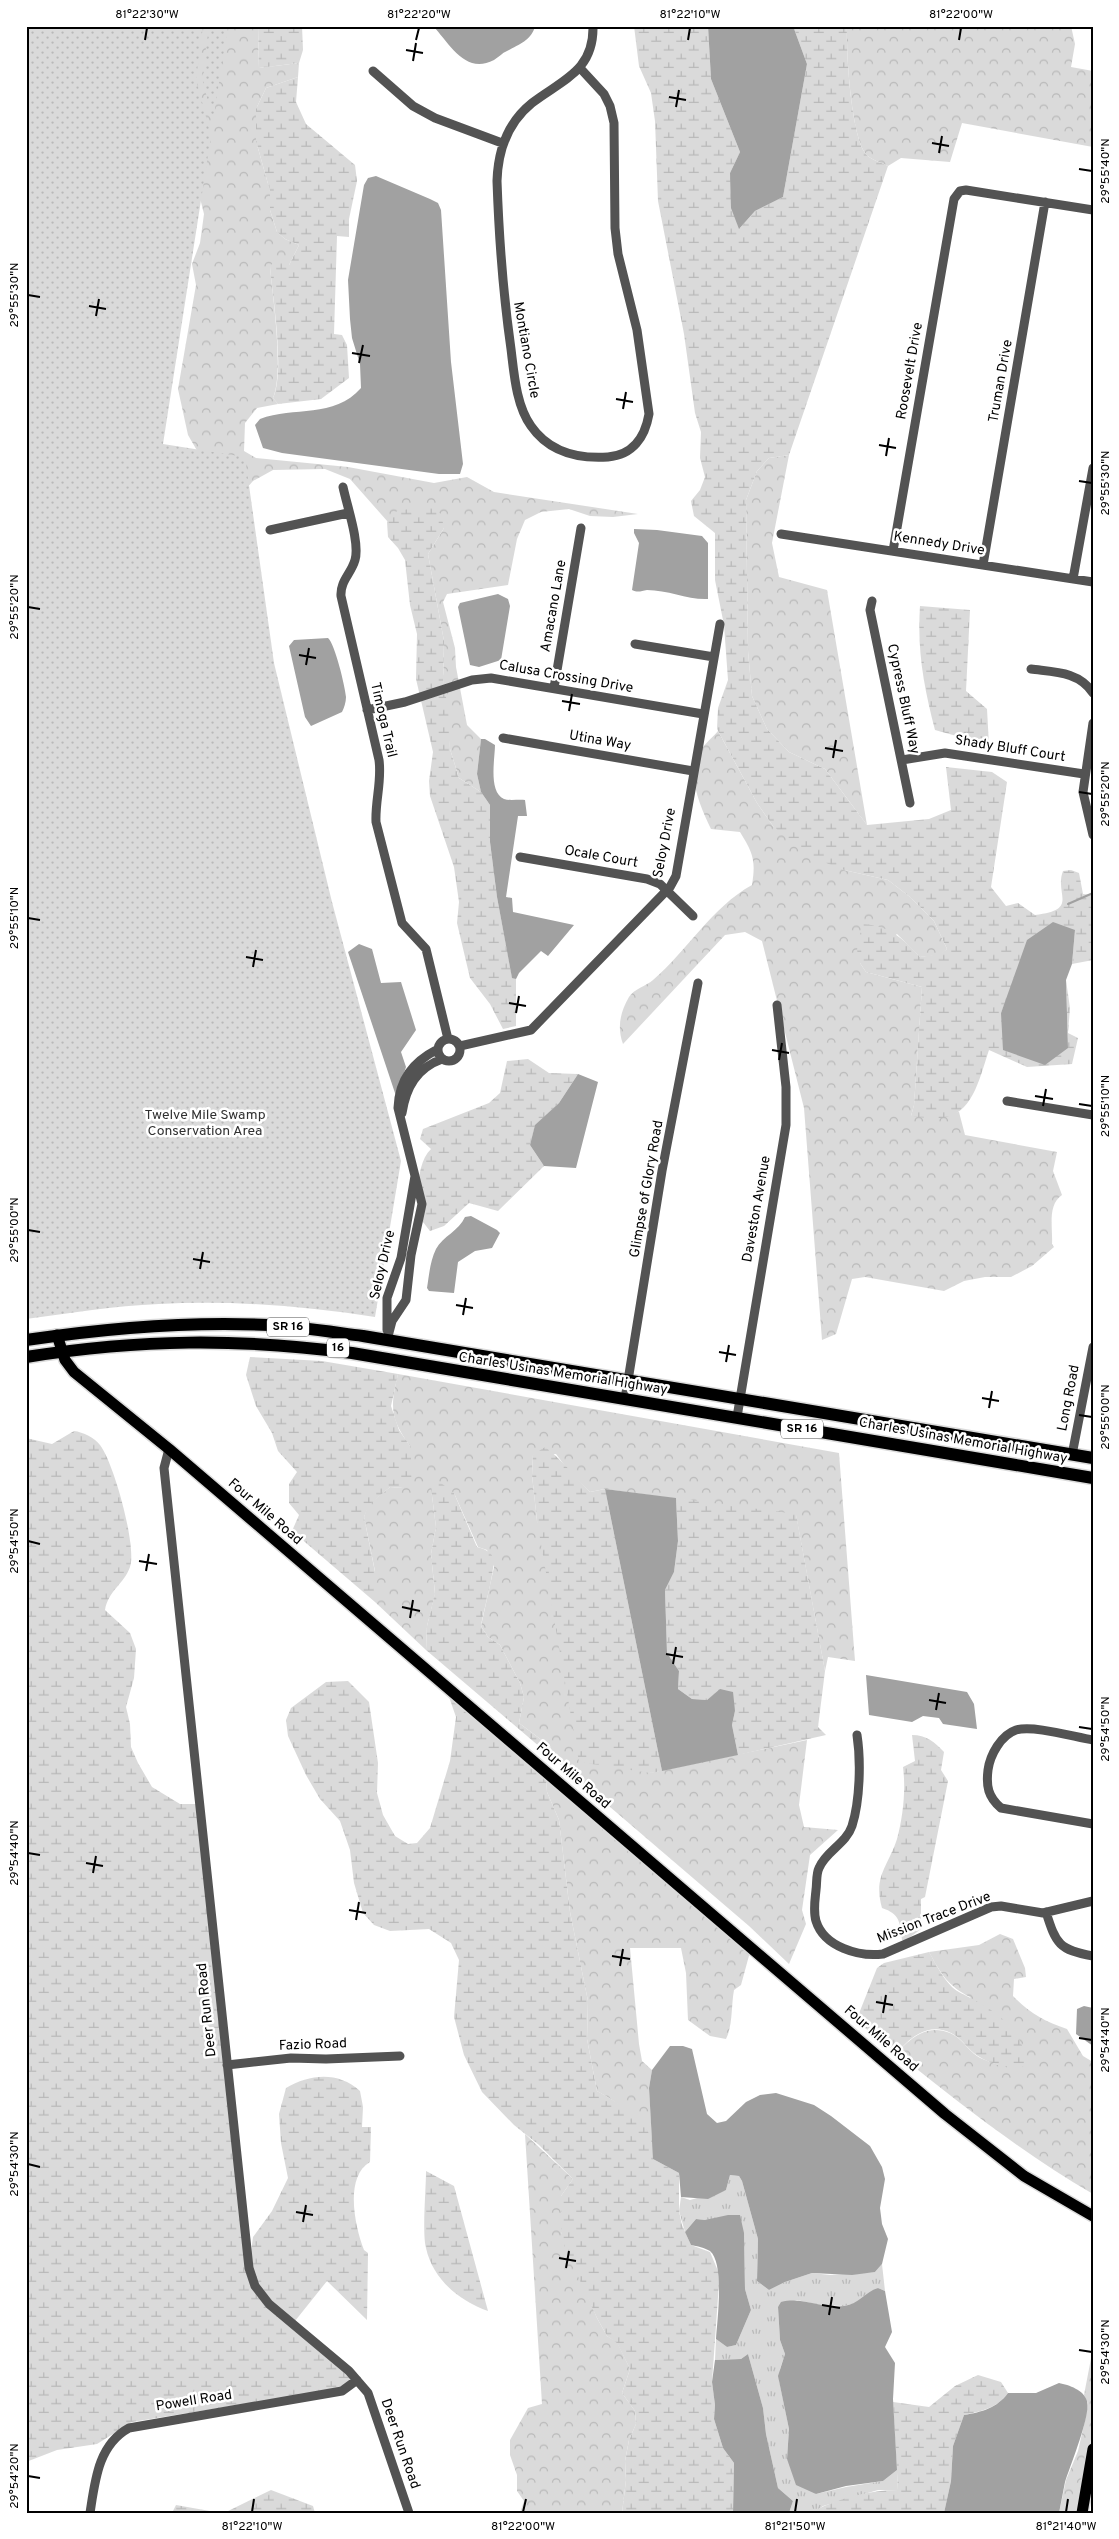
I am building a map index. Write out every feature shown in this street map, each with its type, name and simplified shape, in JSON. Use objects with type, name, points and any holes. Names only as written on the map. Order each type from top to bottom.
[{"type":"highway","name":"Charles Usinas Memorial Highway","points":[[26,1340],[159,1325],[246,1324],[298,1328],[387,1340],[1093,1458]]},
{"type":"highway","name":"16","points":[[283,1344],[294,1342],[377,1352],[387,1340]]},
{"type":"highway","name":"Charles Usinas Memorial Highway","points":[[26,1357],[62,1351],[148,1342],[283,1344],[352,1353],[1093,1478]]},
{"type":"main road","name":"Four Mile Road","points":[[57,1335],[69,1366],[83,1381],[169,1449],[945,2114],[1024,2176],[1093,2216]]},
{"type":"main road","points":[[1082,2513],[1093,2450]]},
{"type":"street","name":"Montiano Circle","points":[[580,68],[604,94],[610,106],[614,123],[615,228],[618,254],[637,330],[649,414],[647,428],[642,438],[624,453],[611,456],[580,456],[553,448],[530,425],[522,408],[513,368],[504,298],[497,181],[497,164],[502,143],[517,118],[531,104],[580,68],[591,47],[593,26]]},
{"type":"street","points":[[373,71],[396,94],[420,110],[435,118],[502,143]]},
{"type":"street","name":"Roosevelt Drive","points":[[893,551],[954,199],[960,191],[1045,202]]},
{"type":"street","points":[[1045,202],[1093,210]]},
{"type":"street","name":"Truman Drive","points":[[983,565],[1045,202]]},
{"type":"street","points":[[1073,579],[1093,468]]},
{"type":"street","name":"Timoga Trail","points":[[343,487],[356,551],[354,562],[340,587],[381,775],[375,807],[376,822],[398,913],[407,930],[420,940],[426,949],[448,1039]]},
{"type":"street","points":[[270,530],[348,512]]},
{"type":"street","name":"Amacano Lane","points":[[554,688],[581,528]]},
{"type":"street","name":"Kennedy Drive","points":[[781,534],[1093,582]]},
{"type":"street","name":"Cypress Bluff Way","points":[[872,601],[870,610],[910,803]]},
{"type":"street","name":"Seloy Drive","points":[[401,1121],[403,1106],[415,1076],[429,1064],[442,1059],[449,1062],[456,1060],[460,1054],[460,1046],[532,1030],[668,890],[676,876],[720,624]]},
{"type":"street","points":[[635,644],[714,658]]},
{"type":"street","points":[[1030,669],[1075,677],[1085,683],[1093,693]]},
{"type":"street","name":"Calusa Crossing Drive","points":[[367,710],[406,702],[472,680],[491,678],[703,714]]},
{"type":"street","points":[[1093,723],[1084,774],[1084,792],[1093,835]]},
{"type":"street","name":"Utina Way","points":[[503,738],[693,771]]},
{"type":"street","name":"Shady Bluff Court","points":[[902,760],[945,753],[1084,774]]},
{"type":"street","name":"Ocale Court","points":[[520,857],[647,878],[668,890],[693,916]]},
{"type":"street","name":"Glimpse of Glory Road","points":[[625,1399],[662,1171],[698,983]]},
{"type":"street","name":"Daveston Avenue","points":[[737,1417],[786,1125],[786,1087],[777,1005]]},
{"type":"street","points":[[448,1039],[455,1040],[460,1046]]},
{"type":"street","name":"Seloy Drive","points":[[387,1340],[392,1322],[406,1300],[411,1254],[422,1213],[421,1194],[398,1108],[401,1084],[415,1064],[438,1049],[441,1042],[448,1039]]},
{"type":"street","points":[[438,1049],[442,1059]]},
{"type":"street","points":[[1007,1101],[1093,1115]]},
{"type":"street","name":"Seloy Drive","points":[[387,1340],[387,1298],[401,1258],[416,1173]]},
{"type":"street","points":[[391,1284],[408,1291]]},
{"type":"street","name":"Long Road","points":[[1072,1455],[1093,1347]]},
{"type":"street","name":"Deer Run Road","points":[[169,1449],[164,1468],[251,2276],[269,2304],[357,2380],[372,2402],[409,2513]]},
{"type":"street","points":[[1093,1740],[1034,1730],[1016,1730],[1005,1737],[992,1753],[986,1780],[988,1792],[993,1801],[1001,1808],[1093,1824]]},
{"type":"street","name":"Mission Trace Drive","points":[[857,1735],[860,1755],[855,1816],[846,1838],[823,1861],[817,1873],[815,1908],[816,1921],[830,1939],[845,1950],[869,1956],[883,1954],[992,1908],[1001,1906],[1046,1912],[1093,1901]]},
{"type":"street","points":[[1046,1912],[1054,1937],[1060,1946],[1075,1953],[1093,1956]]},
{"type":"street","name":"Fazio Road","points":[[227,2065],[291,2058],[326,2059],[400,2056]]},
{"type":"street","name":"Powell Road","points":[[90,2513],[103,2454],[114,2438],[129,2428],[342,2391],[357,2380]]},
{"type":"green space","name":"Twelve Mile Swamp Conservation Area","points":[[26,26],[203,26],[196,79],[211,136],[163,444],[245,457],[274,663],[332,902],[401,1161],[375,1317],[294,1307],[240,1303],[186,1303],[125,1306],[26,1319]]},
{"type":"green space","points":[[157,26],[258,26],[259,68],[299,63],[298,77],[266,88],[256,109],[256,141],[270,191],[270,210],[277,232],[285,239],[299,245],[289,265],[270,267],[278,354],[278,371],[273,398],[278,404],[257,408],[245,423],[244,451],[256,458],[348,467],[434,483],[467,477],[494,492],[638,514],[613,517],[590,516],[569,509],[541,512],[525,520],[517,539],[508,585],[447,594],[443,602],[455,648],[456,667],[467,725],[481,739],[477,774],[481,792],[459,778],[450,749],[443,686],[444,641],[428,554],[444,528],[398,511],[388,522],[350,479],[325,469],[273,470],[253,481],[239,497],[210,473],[188,435],[178,389],[196,285],[192,264],[200,243],[204,214]]},
{"type":"green space","points":[[209,26],[228,26],[213,121],[202,78]]},
{"type":"green space","points":[[258,26],[302,26],[303,50],[299,63],[259,68]]},
{"type":"green space","points":[[634,26],[708,26],[711,79],[740,152],[730,173],[740,228],[755,211],[783,197],[807,64],[793,26],[847,26],[850,92],[860,143],[867,155],[888,166],[789,455],[769,458],[757,471],[746,500],[748,651],[752,696],[767,729],[789,752],[825,769],[867,825],[929,819],[951,810],[946,767],[992,772],[1007,782],[991,887],[1006,906],[1018,903],[1035,915],[1049,913],[1057,909],[1061,905],[1062,900],[1061,879],[1063,871],[1071,870],[1079,873],[1083,894],[1093,895],[1093,960],[1072,964],[1075,930],[1009,993],[1001,1013],[1068,1048],[1066,980],[1070,1008],[1068,1033],[1078,1038],[1072,1064],[1027,1067],[989,1050],[979,1080],[970,1099],[964,1107],[947,1117],[911,1116],[914,1105],[922,987],[866,972],[860,963],[857,950],[862,924],[887,930],[901,938],[920,957],[940,954],[947,949],[934,921],[910,897],[888,880],[844,870],[816,859],[797,847],[773,826],[757,803],[717,729],[718,708],[728,680],[724,625],[715,580],[715,533],[694,516],[691,501],[700,490],[705,477],[700,458],[701,432],[695,413],[684,334],[658,201],[655,121],[651,93],[639,66]]},
{"type":"green space","points":[[847,26],[1071,26],[1075,44],[1071,67],[1093,71],[1093,147],[962,123],[950,162],[901,158],[888,166],[876,161],[865,153],[856,128],[847,54]]},
{"type":"green space","points":[[298,77],[296,102],[306,124],[355,165],[357,181],[349,219],[349,237],[337,236],[334,334],[342,335],[347,345],[349,378],[321,399],[278,404],[273,398],[278,371],[278,353],[270,267],[275,259],[281,259],[289,265],[299,245],[285,239],[277,232],[270,210],[270,191],[256,141],[256,109],[266,88]]},
{"type":"green space","points":[[789,455],[772,543],[779,577],[827,590],[867,825],[825,769],[789,752],[767,729],[752,696],[748,651],[746,500],[757,471],[769,458]]},
{"type":"green space","points":[[428,506],[441,514],[444,528],[428,554],[444,641],[443,686],[448,705],[450,749],[459,778],[481,792],[490,805],[490,842],[497,897],[512,977],[516,979],[516,1026],[503,1029],[490,1004],[470,978],[457,923],[459,902],[454,867],[430,796],[429,781],[433,752],[416,679],[417,634],[410,605],[405,560],[398,548],[388,537],[387,522],[397,511]]},
{"type":"green space","points":[[920,606],[970,610],[966,691],[987,709],[989,745],[935,730],[922,669],[919,622]]},
{"type":"green space","points":[[718,731],[757,803],[773,826],[844,870],[888,880],[910,897],[934,921],[947,949],[940,955],[920,957],[897,934],[860,963],[866,972],[922,987],[914,1105],[911,1116],[959,1112],[965,1135],[1057,1152],[1053,1171],[1062,1195],[1054,1205],[1052,1217],[1052,1244],[1054,1247],[1032,1266],[1011,1277],[985,1277],[964,1281],[944,1291],[865,1277],[852,1279],[836,1334],[822,1340],[804,1108],[762,941],[745,932],[725,935],[623,1044],[620,1020],[623,1008],[631,994],[653,980],[712,917],[738,894],[752,885],[754,869],[751,851],[740,832],[711,829],[697,793],[694,773],[698,755]]},
{"type":"green space","points":[[528,1059],[549,1073],[578,1074],[559,1103],[535,1126],[530,1145],[544,1166],[498,1211],[469,1203],[444,1226],[430,1231],[421,1216],[418,1198],[420,1171],[426,1155],[431,1149],[420,1139],[423,1129],[489,1103],[500,1093],[507,1061]]},
{"type":"green space","points":[[250,1357],[322,1361],[398,1374],[391,1406],[399,1430],[410,1446],[413,1481],[403,1488],[390,1487],[369,1505],[364,1517],[375,1572],[375,1602],[292,1531],[299,1515],[289,1503],[289,1484],[297,1472],[278,1451],[272,1433],[256,1406],[246,1375]]},
{"type":"green space","points":[[398,1374],[839,1453],[855,1661],[828,1657],[825,1671],[796,1515],[605,1489],[590,1492],[571,1474],[556,1454],[533,1455],[532,1475],[537,1521],[650,1773],[807,1740],[799,1805],[804,1827],[838,1830],[810,1855],[802,1910],[806,1924],[789,1964],[749,1926],[547,1753],[551,1747],[519,1723],[524,1697],[520,1683],[500,1645],[488,1637],[481,1626],[494,1567],[487,1550],[478,1547],[454,1493],[431,1488],[436,1527],[431,1554],[435,1594],[427,1626],[426,1650],[375,1602],[375,1571],[364,1517],[368,1505],[390,1487],[403,1488],[410,1446],[395,1420],[393,1404]]},
{"type":"green space","points":[[74,1431],[85,1434],[95,1440],[106,1455],[123,1505],[127,1524],[130,1542],[130,1567],[109,1598],[105,1610],[130,1633],[136,1649],[134,1678],[126,1707],[130,1724],[131,1747],[152,1787],[180,1804],[201,1804],[245,2267],[253,2270],[251,2252],[253,2237],[272,2211],[288,2178],[281,2143],[279,2114],[286,2088],[295,2083],[314,2078],[324,2077],[343,2080],[360,2091],[363,2107],[362,2127],[371,2127],[370,2162],[362,2169],[354,2190],[357,2229],[364,2250],[368,2253],[367,2320],[327,2281],[295,2321],[350,2371],[356,2386],[132,2422],[97,2444],[57,2450],[26,2462],[26,1438],[52,1444]]},
{"type":"green space","points":[[545,1447],[590,1492],[605,1489],[662,1771],[650,1773],[579,1762],[537,1521],[532,1475],[533,1455]]},
{"type":"green space","points":[[437,1480],[454,1493],[477,1547],[489,1552],[493,1558],[491,1580],[481,1626],[488,1637],[500,1645],[520,1683],[524,1697],[519,1723],[551,1747],[547,1753],[426,1650],[427,1626],[435,1593],[431,1554],[436,1527],[431,1488]]},
{"type":"green space","points":[[676,1498],[796,1514],[825,1671],[818,1727],[826,1735],[738,1755],[732,1725],[735,1711],[720,1690],[707,1700],[692,1699],[678,1689],[679,1671],[667,1653],[665,1590],[674,1572],[678,1541]]},
{"type":"green space","points":[[348,1681],[369,1702],[378,1763],[377,1793],[383,1815],[395,1836],[408,1844],[417,1843],[430,1828],[450,1761],[456,1717],[448,1694],[546,1778],[547,1792],[559,1820],[570,1912],[588,2001],[587,2039],[597,2091],[621,2105],[648,2131],[652,2139],[653,2159],[679,2173],[679,2211],[682,2225],[691,2245],[710,2252],[718,2271],[719,2283],[712,2382],[715,2405],[714,2419],[723,2448],[734,2463],[733,2513],[622,2513],[626,2480],[625,2461],[629,2440],[636,2424],[635,2411],[622,2393],[630,2369],[617,2343],[607,2336],[597,2318],[566,2250],[561,2232],[561,2196],[573,2179],[539,2145],[514,2125],[482,2092],[464,2055],[454,2017],[459,1960],[451,1943],[429,1929],[390,1931],[374,1925],[363,1913],[354,1883],[350,1850],[340,1821],[320,1799],[306,1775],[288,1736],[286,1720],[291,1708],[326,1682]]},
{"type":"green space","points":[[912,1735],[922,1736],[930,1740],[944,1752],[941,1770],[948,1781],[925,1897],[921,1899],[921,1929],[905,1941],[902,1940],[900,1924],[896,1916],[882,1908],[879,1888],[880,1879],[897,1839],[901,1822],[904,1794],[903,1767],[915,1761]]},
{"type":"green space","points":[[546,1778],[750,1952],[741,1985],[734,1990],[731,2022],[726,2039],[710,2036],[688,2020],[686,1973],[681,1948],[630,1948],[642,2061],[652,2070],[649,2088],[652,2140],[628,2112],[597,2091],[587,2039],[588,2001],[570,1912],[559,1820],[547,1792]]},
{"type":"green space","points":[[1000,1934],[1013,1939],[1025,1968],[1026,1977],[1014,1979],[1013,1996],[1038,2016],[1067,2029],[1083,2056],[1093,2062],[1093,2194],[1042,2162],[992,2127],[897,2053],[914,2037],[934,2030],[950,2033],[958,2037],[977,2056],[998,2065],[970,1997],[962,1993],[946,1979],[929,1952],[979,1945]]},
{"type":"green space","points":[[929,1952],[942,1975],[952,1987],[991,2010],[1008,2024],[1015,2033],[1024,2052],[1026,2063],[1019,2070],[983,2059],[955,2035],[943,2030],[935,2029],[921,2033],[897,2053],[856,2021],[877,1968],[884,1963]]},
{"type":"green space","points":[[525,2134],[573,2179],[561,2196],[561,2232],[597,2318],[607,2336],[617,2342],[630,2369],[622,2393],[635,2411],[636,2424],[629,2440],[625,2461],[626,2480],[622,2513],[520,2513],[524,2501],[517,2491],[517,2475],[510,2455],[510,2440],[528,2408],[542,2404]]},
{"type":"green space","points":[[426,2171],[454,2186],[488,2311],[467,2301],[449,2288],[435,2270],[430,2259],[426,2248],[424,2232]]},
{"type":"green space","points":[[730,2175],[739,2176],[742,2181],[758,2239],[757,2281],[769,2290],[785,2282],[812,2273],[830,2275],[875,2272],[882,2264],[885,2291],[878,2288],[856,2303],[844,2306],[820,2305],[797,2300],[778,2307],[780,2340],[785,2354],[779,2380],[789,2429],[787,2459],[816,2494],[883,2481],[897,2470],[898,2490],[878,2490],[823,2506],[814,2513],[789,2513],[793,2501],[778,2488],[766,2434],[763,2408],[748,2354],[741,2359],[715,2360],[716,2339],[727,2347],[736,2345],[751,2310],[745,2289],[744,2234],[705,2220],[696,2219],[685,2232],[679,2211],[681,2197],[690,2200],[726,2190]]},
{"type":"green space","points":[[1093,2348],[1093,2429],[1077,2513],[1059,2513],[1066,2480],[1078,2451],[1086,2416],[1088,2403],[1084,2395]]},
{"type":"green space","points":[[978,2375],[1001,2382],[1008,2393],[994,2405],[964,2415],[953,2446],[951,2481],[944,2513],[814,2513],[814,2511],[824,2506],[855,2496],[877,2491],[898,2490],[893,2402],[929,2407],[955,2386]]},
{"type":"green space","points":[[271,2490],[313,2506],[315,2513],[224,2513]]},
{"type":"green space","points":[[176,2505],[221,2513],[172,2513]]},
{"type":"shaded area","points":[[433,26],[535,26],[531,35],[524,42],[494,60],[484,64],[475,64],[466,61],[452,49]]},
{"type":"shaded area","points":[[708,26],[793,26],[807,64],[783,197],[755,211],[739,229],[731,208],[730,173],[740,152],[711,79]]},
{"type":"shaded area","points":[[376,176],[438,203],[441,210],[451,362],[463,464],[460,474],[439,474],[282,453],[263,448],[255,425],[260,419],[273,415],[326,408],[339,404],[350,398],[361,388],[360,364],[352,338],[348,280],[364,185],[368,178]]},
{"type":"shaded area","points":[[634,529],[702,536],[708,543],[708,599],[693,598],[655,590],[638,592],[632,590],[639,543]]},
{"type":"shaded area","points":[[498,594],[508,599],[510,606],[501,660],[479,667],[470,665],[458,607],[460,603]]},
{"type":"shaded area","points":[[328,638],[334,648],[346,701],[342,712],[311,726],[305,717],[289,646],[294,640]]},
{"type":"shaded area","points":[[481,739],[485,739],[495,745],[493,774],[499,795],[506,800],[525,800],[527,816],[518,816],[506,897],[512,898],[513,912],[574,925],[548,956],[541,951],[519,973],[516,979],[512,978],[497,897],[490,842],[490,805],[481,792],[477,774]]},
{"type":"shaded area","points":[[1053,922],[1075,930],[1072,964],[1066,980],[1068,1048],[1045,1065],[1003,1050],[1001,1013],[1027,940]]},
{"type":"shaded area","points":[[359,944],[372,949],[381,983],[401,982],[416,1030],[401,1052],[406,1067],[396,1096],[348,952]]},
{"type":"shaded area","points":[[578,1074],[598,1082],[576,1168],[544,1166],[530,1145],[535,1125],[559,1103]]},
{"type":"shaded area","points":[[471,1216],[500,1233],[492,1248],[475,1251],[458,1262],[454,1293],[429,1291],[427,1288],[429,1274],[436,1249],[459,1226],[465,1217]]},
{"type":"shaded area","points":[[605,1489],[676,1498],[678,1541],[674,1572],[665,1590],[667,1653],[679,1671],[678,1689],[692,1699],[707,1700],[720,1689],[733,1692],[735,1711],[732,1725],[738,1755],[662,1771]]},
{"type":"shaded area","points":[[866,1675],[967,1692],[974,1704],[977,1729],[943,1724],[939,1718],[923,1716],[912,1722],[869,1715]]},
{"type":"shaded area","points":[[1084,2006],[1093,2008],[1093,2046],[1076,2034],[1077,2009]]},
{"type":"shaded area","points":[[670,2046],[683,2046],[692,2049],[707,2114],[717,2123],[726,2121],[746,2102],[760,2095],[776,2093],[814,2105],[870,2146],[882,2167],[885,2179],[880,2208],[882,2224],[888,2239],[882,2264],[875,2272],[852,2275],[812,2273],[785,2282],[769,2290],[757,2281],[758,2239],[739,2176],[730,2175],[726,2190],[708,2199],[681,2197],[679,2173],[653,2159],[649,2088],[652,2070]]},
{"type":"shaded area","points":[[728,2215],[740,2215],[744,2233],[745,2289],[751,2310],[736,2345],[727,2347],[716,2339],[719,2280],[715,2258],[710,2251],[691,2245],[685,2232],[696,2219],[705,2220]]},
{"type":"shaded area","points":[[878,2288],[885,2291],[892,2332],[885,2347],[895,2363],[893,2399],[897,2470],[883,2481],[846,2486],[816,2494],[796,2485],[787,2459],[789,2429],[778,2376],[785,2354],[780,2340],[778,2307],[781,2302],[789,2301],[844,2306],[854,2303]]},
{"type":"shaded area","points":[[748,2354],[763,2408],[766,2434],[778,2488],[793,2501],[789,2513],[733,2513],[734,2463],[723,2448],[714,2419],[715,2405],[712,2382],[715,2360],[741,2359]]},
{"type":"shaded area","points":[[1059,2383],[1083,2394],[1087,2401],[1087,2408],[1083,2429],[1065,2482],[1059,2513],[944,2513],[951,2481],[953,2446],[964,2415],[994,2406],[1008,2393],[1036,2393]]},
{"type":"waterway","points":[[1068,904],[1093,893]]}]
